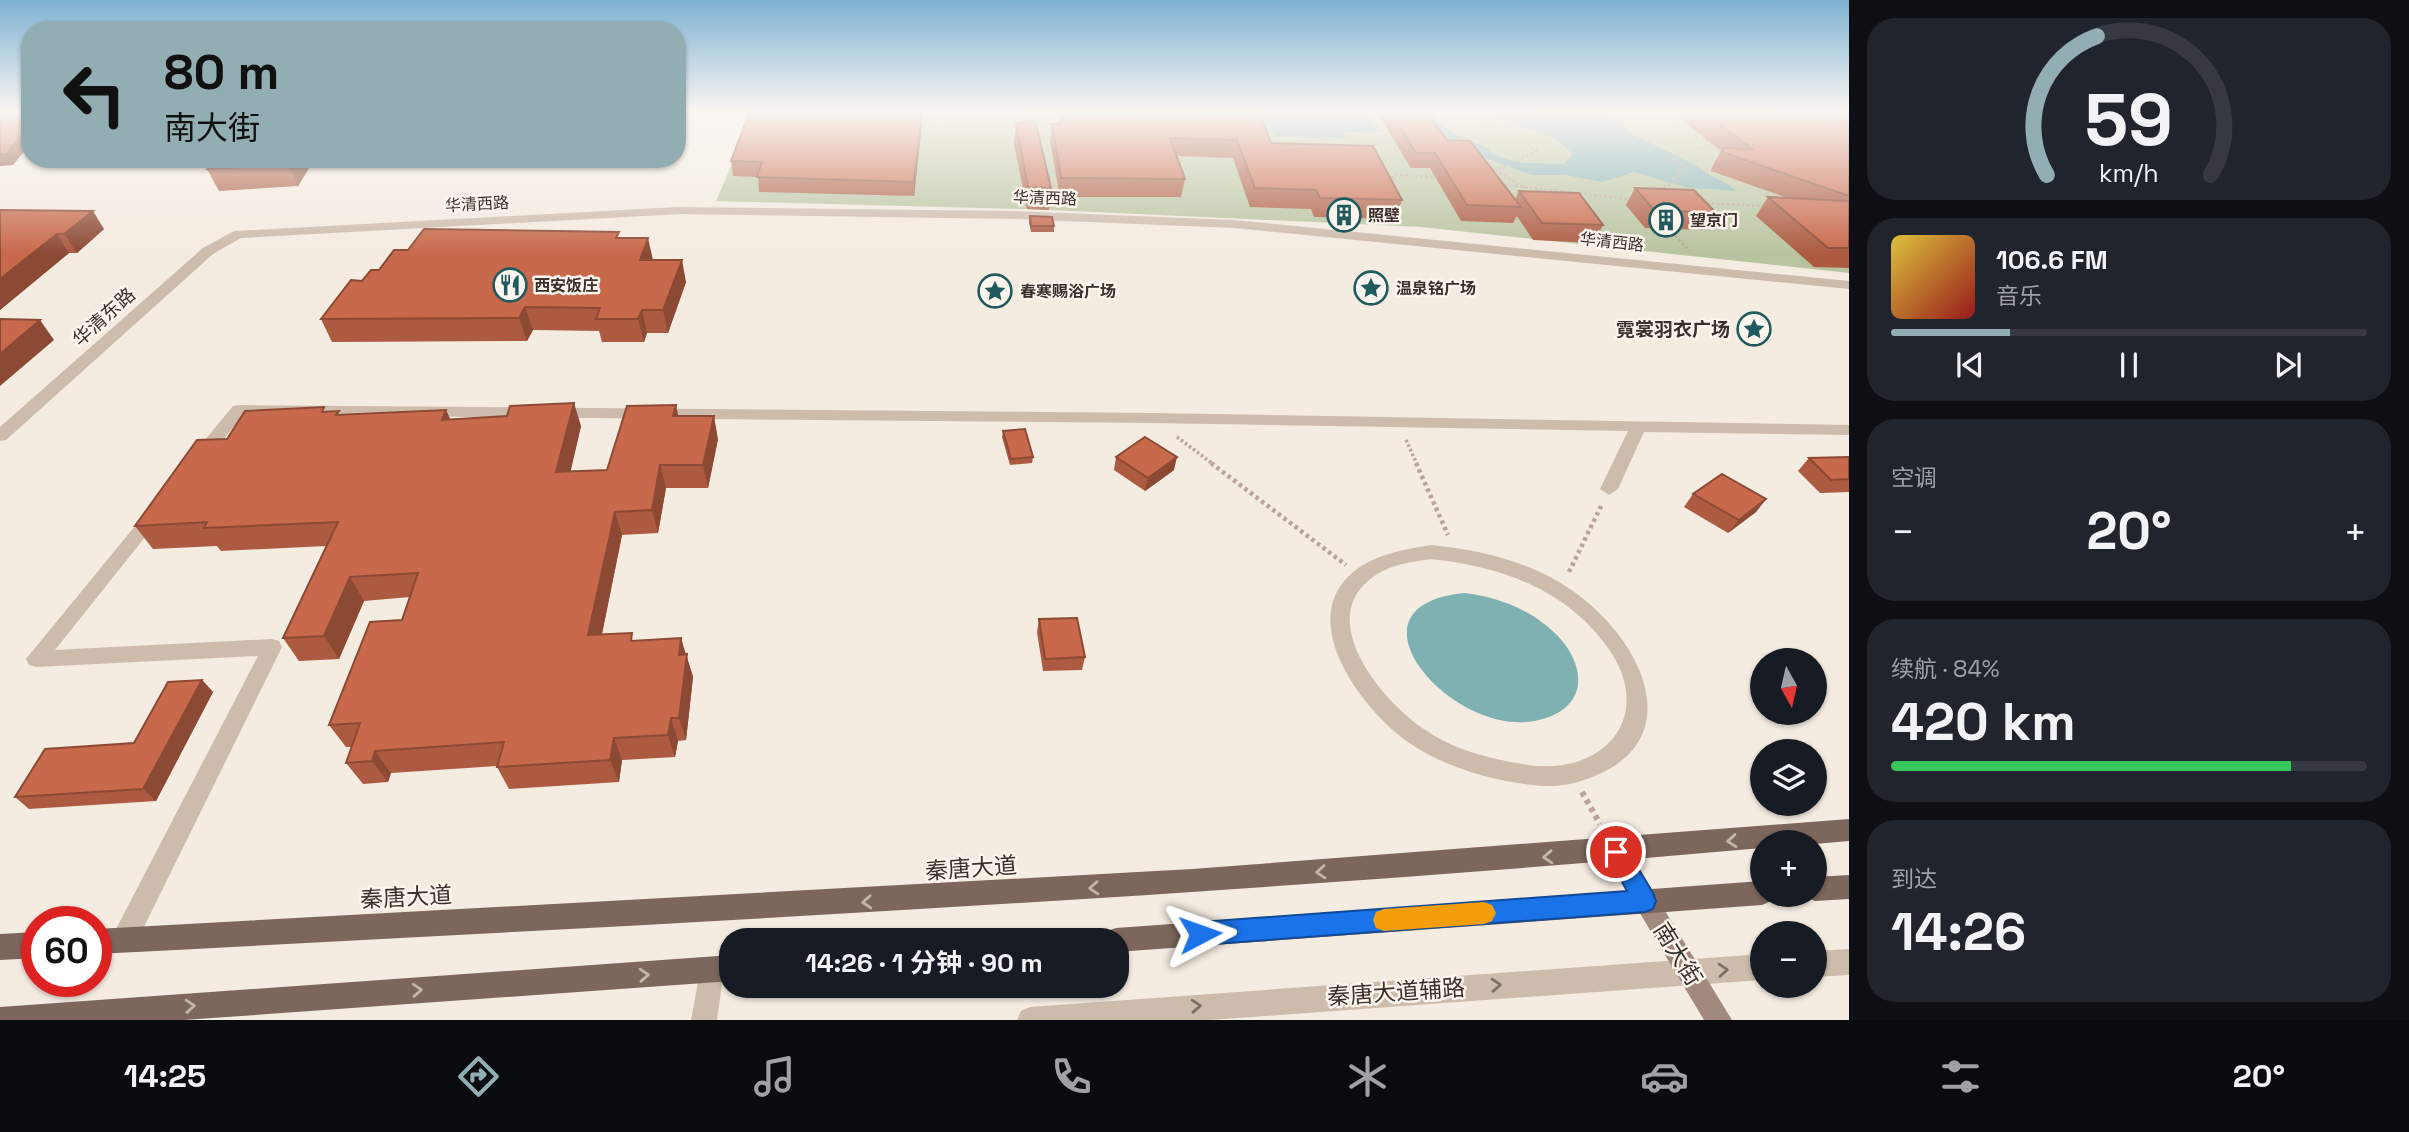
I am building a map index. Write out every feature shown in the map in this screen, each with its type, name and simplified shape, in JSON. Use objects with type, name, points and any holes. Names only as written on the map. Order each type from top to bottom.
[{"type":"main road","name":"秦唐大道","points":[[112,941],[925,899],[1616,852],[1849,831]]},
{"type":"main road","name":"南大街","points":[[1616,852],[1719,1020]]},
{"type":"main road","points":[[1827,888],[1849,887]]},
{"type":"main road","points":[[1129,939],[1750,894]]},
{"type":"main road","points":[[0,947],[21,946]]},
{"type":"main road","points":[[0,1020],[719,969]]},
{"type":"street","name":"华清西路","points":[[238,234],[677,211],[1015,215],[1234,224],[1849,285]]},
{"type":"street","name":"华清东路","points":[[0,436],[208,251],[238,234]]},
{"type":"street","points":[[186,475],[239,410],[1152,418],[1849,430]]},
{"type":"street","points":[[1609,489],[1638,427]]},
{"type":"street","points":[[124,940],[272,647],[36,659],[169,497]]},
{"type":"street","points":[[1431,552],[1457,555],[1476,557],[1519,570],[1560,592],[1595,620],[1622,654],[1637,689],[1637,723],[1620,751],[1588,770],[1545,777],[1489,770],[1434,747],[1388,714],[1356,676],[1341,637],[1343,603],[1361,576],[1391,559],[1431,552]]},
{"type":"street","points":[[1827,963],[1849,962]]},
{"type":"street","name":"秦唐大道辅路","points":[[1030,1020],[1162,1008],[1750,968]]},
{"type":"street","points":[[704,1020],[719,975]]},
{"type":"path","points":[[1498,169],[1520,159]]},
{"type":"path","points":[[1646,194],[1678,181],[1672,178],[1684,174],[1676,170],[1687,167],[1669,159]]},
{"type":"path","points":[[1480,161],[1498,169],[1524,187]]},
{"type":"path","points":[[1385,183],[1396,175],[1449,178]]},
{"type":"path","points":[[1695,203],[1762,206],[1769,202],[1765,185],[1761,181]]},
{"type":"path","points":[[1499,184],[1641,201]]},
{"type":"path","points":[[1660,220],[1708,270]]},
{"type":"path","points":[[1152,418],[1361,576]]},
{"type":"path","points":[[1398,422],[1457,555]]},
{"type":"path","points":[[1560,592],[1609,489]]},
{"type":"path","points":[[1572,773],[1616,852]]},
{"type":"green space","points":[[734,159],[1849,159],[1849,273],[1421,227],[1051,210],[716,201]]},
{"type":"water","points":[[1487,159],[1564,164],[1569,159],[1682,159],[1736,191],[1685,187],[1634,172],[1603,182],[1565,175],[1532,175]]},
{"type":"water","points":[[1465,593],[1515,607],[1543,623],[1558,636],[1576,664],[1576,693],[1568,705],[1554,715],[1534,721],[1502,721],[1470,709],[1442,691],[1420,667],[1408,643],[1409,620],[1427,603]]},
{"type":"building","points":[[732,159],[917,159],[914,182],[757,177],[762,162],[731,161]]},
{"type":"building","points":[[1023,159],[1044,159],[1051,188],[1028,187]]},
{"type":"building","points":[[1058,159],[1178,159],[1185,179],[1061,178]]},
{"type":"building","points":[[1244,159],[1380,159],[1402,200],[1320,198],[1316,190],[1255,188]]},
{"type":"building","points":[[1438,159],[1484,159],[1521,207],[1467,205]]},
{"type":"building","points":[[1741,159],[1849,159],[1849,196]]},
{"type":"building","points":[[1635,188],[1694,190],[1716,213],[1654,210]]},
{"type":"building","points":[[1519,191],[1579,193],[1603,225],[1542,223]]},
{"type":"building","points":[[1768,197],[1849,201],[1849,248],[1828,248]]},
{"type":"building","points":[[0,210],[93,211],[64,234],[57,234],[0,279]]},
{"type":"building","points":[[1030,216],[1052,217],[1054,226],[1031,226]]},
{"type":"building","points":[[424,229],[619,232],[616,238],[648,238],[640,260],[682,260],[663,310],[642,310],[638,319],[596,319],[600,308],[525,307],[519,318],[321,319],[351,280],[362,281],[371,270],[379,270],[394,250],[408,250]]},
{"type":"building","points":[[0,319],[40,320],[0,354]]},
{"type":"building","points":[[574,403],[556,472],[607,470],[627,406],[676,405],[673,416],[714,416],[703,465],[660,465],[652,510],[615,512],[588,635],[632,633],[631,641],[681,638],[679,655],[687,654],[679,718],[671,718],[668,735],[614,738],[610,760],[497,767],[504,742],[375,751],[372,761],[346,763],[360,723],[329,725],[370,622],[402,620],[418,573],[350,577],[324,636],[283,638],[338,522],[204,528],[207,522],[135,526],[197,440],[227,439],[245,411],[324,407],[322,412],[339,411],[336,415],[446,410],[442,420],[507,416],[510,406]]},
{"type":"building","points":[[1025,429],[1033,457],[1011,459],[1003,431]]},
{"type":"building","points":[[1145,437],[1177,457],[1148,478],[1116,457]]},
{"type":"building","points":[[1849,457],[1849,479],[1831,480],[1809,458]]},
{"type":"building","points":[[1722,474],[1766,499],[1739,520],[1693,494]]},
{"type":"building","points":[[1077,618],[1085,657],[1045,659],[1039,619]]},
{"type":"building","points":[[202,680],[143,789],[15,797],[45,749],[134,743],[168,682]]},
{"type":"slow traffic","points":[[1384,920],[1484,913]]},
{"type":"place","name":"照壁","points":[[1344,215]]},
{"type":"place","name":"望京门","points":[[1666,220]]},
{"type":"place","name":"西安饭庄","points":[[510,285]]},
{"type":"place","name":"温泉铭广场","points":[[1371,288]]},
{"type":"place","name":"春寒赐浴广场","points":[[995,291]]},
{"type":"place","name":"霓裳羽衣广场","points":[[1754,329]]},
{"type":"route","points":[[1200,934],[1645,901],[1616,852]]}]
